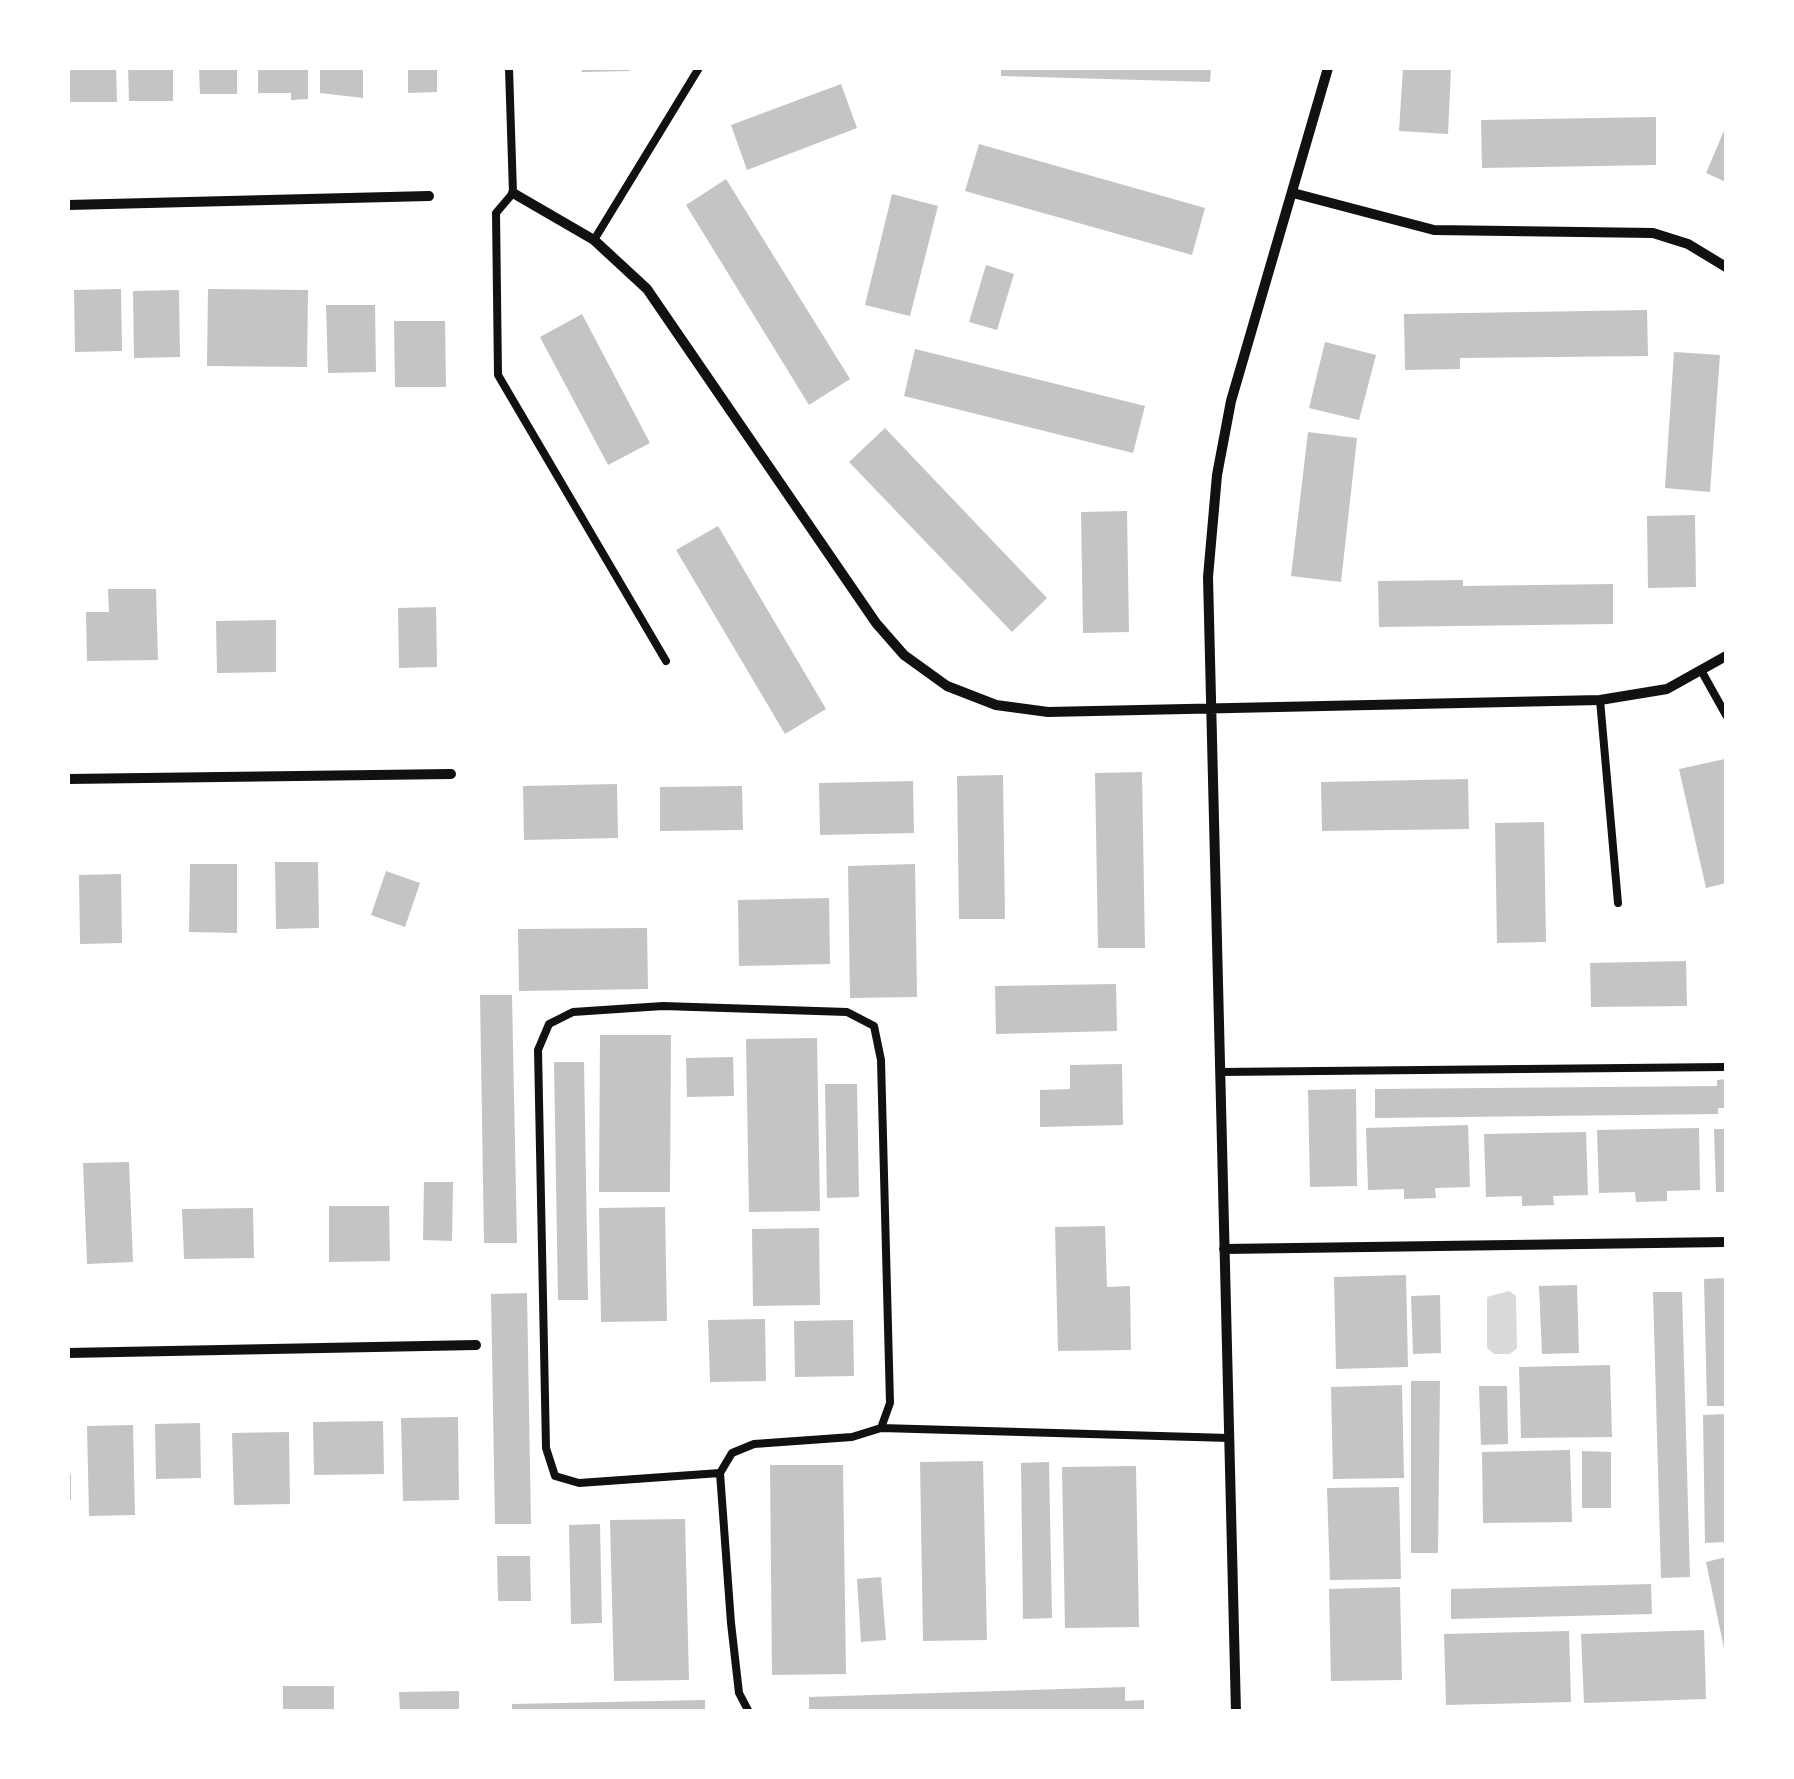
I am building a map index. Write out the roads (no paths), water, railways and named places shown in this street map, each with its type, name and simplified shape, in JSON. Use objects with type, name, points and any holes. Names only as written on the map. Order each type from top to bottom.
[{"type":"street","points":[[1236,1712],[1208,577],[1222,438],[1328,68]]},
{"type":"street","points":[[513,193],[594,240],[648,289],[876,623],[904,655],[947,686],[996,705],[1048,712],[1600,700],[1667,689],[1726,656]]},
{"type":"street","points":[[1293,194],[1434,230],[1653,234],[1688,244],[1726,267]]},
{"type":"street","points":[[68,205],[428,196]]},
{"type":"street","points":[[68,779],[451,774]]},
{"type":"street","points":[[1224,1249],[1726,1242]]},
{"type":"street","points":[[68,1353],[476,1344]]},
{"type":"lane","points":[[510,68],[513,193],[496,213],[498,375],[666,661]]},
{"type":"lane","points":[[594,240],[699,68]]},
{"type":"lane","points":[[1702,672],[1726,715]]},
{"type":"lane","points":[[1600,700],[1618,904]]},
{"type":"lane","points":[[720,1473],[579,1482],[556,1476],[546,1448],[538,1050],[549,1024],[573,1012],[663,1006],[847,1012],[874,1026],[880,1060],[890,1403],[880,1428]]},
{"type":"lane","points":[[1220,1072],[1726,1067]]},
{"type":"lane","points":[[749,1712],[740,1692],[730,1623],[720,1473],[732,1453],[754,1444],[852,1437],[880,1428],[1230,1438]]}]
